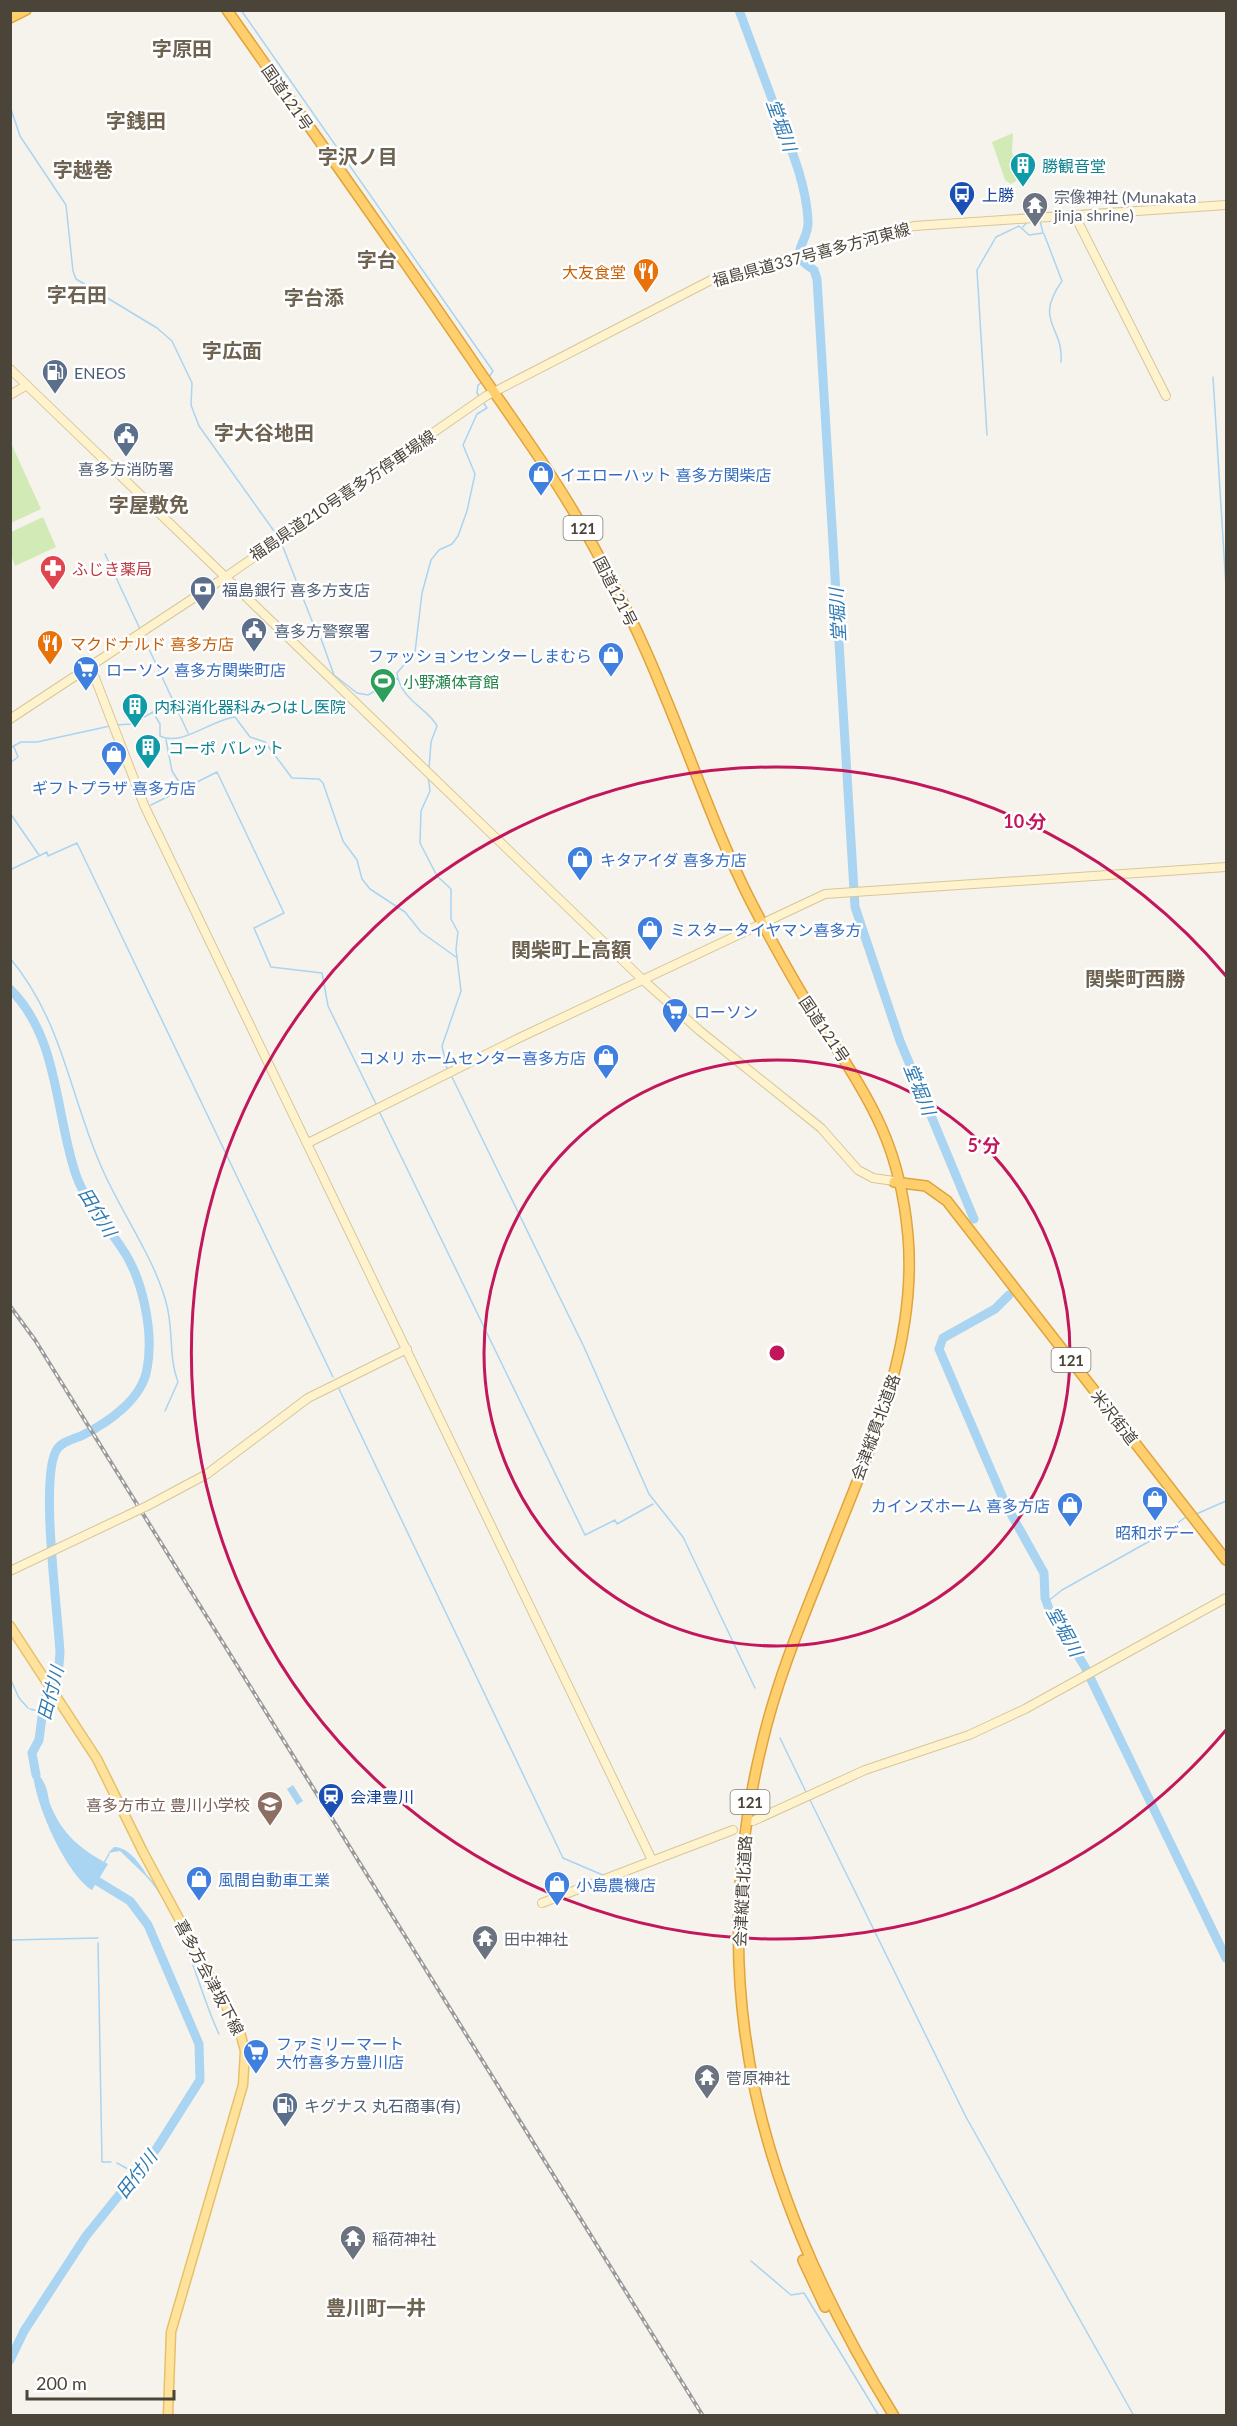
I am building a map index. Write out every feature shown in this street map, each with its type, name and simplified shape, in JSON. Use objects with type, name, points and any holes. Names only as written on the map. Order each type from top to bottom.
[{"type":"highway","points":[[10,18],[26,10]]},
{"type":"highway","name":"国道121号","points":[[227,10],[494,392],[571,508],[615,588],[661,686],[742,884],[793,978],[878,1114],[883,1125],[897,1181]]},
{"type":"highway","name":"国道121号","points":[[862,1088],[897,1181]]},
{"type":"highway","name":"米沢街道","points":[[897,1181],[926,1186],[947,1201],[1227,1560]]},
{"type":"highway","name":"会津縦貫北道路","points":[[887,2415],[816,2290],[793,2236],[767,2162],[755,2118],[740,2036],[734,1916],[745,1805],[766,1705],[881,1398],[897,1340],[904,1263],[897,1181]]},
{"type":"highway","name":"会津縦貫北道路","points":[[894,2415],[830,2304],[778,2181],[759,2117],[750,2066],[740,1995],[738,1949],[744,1839],[762,1742],[793,1645],[886,1401],[902,1344],[910,1263],[897,1181]]},
{"type":"main road","name":"喜多方会津坂下線","points":[[10,1626],[102,1768],[143,1852],[240,2032],[245,2051],[243,2085],[234,2121],[171,2332],[168,2415]]},
{"type":"street","name":"福島県道337号喜多方河東線","points":[[494,392],[704,283],[730,273],[903,227],[1227,205]]},
{"type":"street","points":[[1075,216],[1166,396]]},
{"type":"street","points":[[10,369],[642,979],[708,1038],[821,1128],[858,1170],[873,1178],[897,1181]]},
{"type":"street","points":[[10,395],[27,385]]},
{"type":"street","name":"福島県道210号喜多方停車場線","points":[[10,719],[224,578],[494,392]]},
{"type":"street","points":[[90,665],[144,805],[652,1860]]},
{"type":"street","points":[[308,1143],[642,979],[825,894],[1227,867]]},
{"type":"street","points":[[10,1571],[149,1505],[207,1474],[308,1398],[407,1349]]},
{"type":"street","points":[[753,1821],[865,1770],[969,1735],[1088,1676],[1227,1598]]},
{"type":"street","points":[[542,1903],[733,1830]]},
{"type":"green space","points":[[1013,133],[1012,152],[1019,170],[1016,181],[1011,184],[1005,180],[992,142]]},
{"type":"green space","points":[[11,443],[41,509],[10,523]]},
{"type":"green space","points":[[43,517],[56,547],[15,566],[11,555],[11,532]]},
{"type":"water","points":[[33,1761],[60,1824],[73,1840],[108,1864],[92,1890],[71,1867],[51,1831],[36,1792]]},
{"type":"water","points":[[293,1785],[303,1801],[297,1805],[287,1789]]},
{"type":"water","points":[[114,1847],[130,1854],[149,1879],[120,1851],[108,1853]]},
{"type":"waterway","points":[[241,10],[493,371],[489,377]]},
{"type":"waterway","name":"堂堀川","points":[[739,10],[801,181],[807,207],[808,228],[799,253],[805,264],[814,270],[817,279],[855,907],[900,1041],[974,1219]]},
{"type":"waterway","points":[[10,106],[20,136],[66,205],[73,271],[76,279],[157,328],[172,341],[192,383],[191,405],[199,426],[279,538]]},
{"type":"waterway","points":[[987,435],[977,270],[996,237],[1019,226],[1029,235],[1043,233],[1040,221]]},
{"type":"waterway","points":[[1023,227],[1027,222]]},
{"type":"waterway","points":[[1044,234],[1062,281],[1050,306],[1050,315],[1061,350],[1061,362]]},
{"type":"waterway","points":[[1213,377],[1226,587]]},
{"type":"waterway","points":[[480,398],[477,393],[478,385],[482,382]]},
{"type":"waterway","points":[[429,769],[431,742],[437,726],[403,690],[397,673],[415,652],[422,593],[431,560],[439,550],[452,544],[458,536],[467,511],[475,474],[463,445],[477,414],[487,408],[483,402]]},
{"type":"waterway","points":[[281,542],[334,675],[357,693],[368,695],[398,678]]},
{"type":"waterway","points":[[105,554],[140,629]]},
{"type":"waterway","points":[[143,636],[188,733]]},
{"type":"waterway","points":[[115,725],[132,724],[153,712],[160,724],[160,736],[177,738],[235,717],[250,737],[265,742],[292,778],[319,779],[323,783],[343,841],[357,860],[362,879],[370,889],[405,912],[421,932],[456,957]]},
{"type":"waterway","points":[[10,748],[21,742],[37,742],[110,726]]},
{"type":"waterway","points":[[166,740],[172,771],[183,788]]},
{"type":"waterway","points":[[10,763],[18,757],[14,747]]},
{"type":"waterway","points":[[151,805],[217,772],[284,913],[254,928],[271,967],[322,973],[328,1006],[376,1104]]},
{"type":"waterway","points":[[428,776],[430,791],[421,811],[420,843],[437,876],[451,889],[451,919],[458,932],[456,949],[461,991],[442,1046],[447,1069]]},
{"type":"waterway","points":[[10,813],[39,855]]},
{"type":"waterway","points":[[10,870],[47,852],[48,856],[77,843],[333,1377]]},
{"type":"waterway","points":[[10,958],[28,982],[54,1033],[101,1166],[145,1250],[166,1302],[173,1362],[178,1382],[165,1411]]},
{"type":"waterway","name":"田付川","points":[[10,989],[26,1008],[47,1053],[69,1151],[80,1185],[90,1204],[129,1260],[141,1289],[149,1339],[147,1369],[139,1390],[113,1416],[83,1435],[61,1445],[56,1451],[51,1467],[51,1548],[60,1653],[59,1665],[44,1701],[39,1740],[32,1753],[36,1775]]},
{"type":"waterway","points":[[451,1075],[584,1347],[649,1494],[683,1537],[755,1688]]},
{"type":"waterway","points":[[379,1111],[585,1535],[615,1520],[617,1524],[653,1504]]},
{"type":"waterway","name":"堂堀川","points":[[1009,1295],[995,1309],[943,1338],[939,1349],[1005,1503],[1044,1573],[1045,1598],[1049,1609],[1085,1667],[1226,1958]]},
{"type":"waterway","points":[[339,1389],[563,1858],[605,1876]]},
{"type":"waterway","points":[[1194,1515],[1226,1501]]},
{"type":"waterway","points":[[1047,1602],[1062,1590],[1166,1532],[1187,1516]]},
{"type":"waterway","points":[[10,1678],[19,1698],[28,1708]]},
{"type":"waterway","points":[[30,1709],[43,1712]]},
{"type":"waterway","points":[[780,1738],[807,1794]]},
{"type":"waterway","points":[[809,1798],[966,2117],[1134,2416]]},
{"type":"waterway","points":[[104,1863],[109,1854]]},
{"type":"waterway","name":"田付川","points":[[10,2360],[24,2331],[86,2236],[157,2148],[200,2080],[199,2044],[148,1925],[130,1901],[89,1876]]},
{"type":"waterway","points":[[147,1876],[160,1893],[181,1932],[219,2034]]},
{"type":"waterway","points":[[10,1940],[98,1938]]},
{"type":"waterway","points":[[98,1943],[102,2162],[111,2162]]},
{"type":"waterway","points":[[117,2163],[137,2174]]},
{"type":"waterway","points":[[751,2261],[791,2295],[804,2293],[879,2416]]},
{"type":"railway","points":[[10,1306],[35,1340],[703,2416]]},
{"type":"place","name":"勝観音堂","points":[[1023,188]]},
{"type":"place","name":"上勝","points":[[962,217]]},
{"type":"place","name":"宗像神社 (Munakata jinja shrine)","points":[[1035,228]]},
{"type":"place","name":"大友食堂","points":[[646,294]]},
{"type":"place","name":"ENEOS","points":[[55,395]]},
{"type":"place","name":"喜多方消防署","points":[[126,458]]},
{"type":"place","name":"イエローハット 喜多方関柴店","points":[[541,497]]},
{"type":"place","name":"ふじき薬局","points":[[53,591]]},
{"type":"place","name":"福島銀行 喜多方支店","points":[[203,612]]},
{"type":"place","name":"喜多方警察署","points":[[254,653]]},
{"type":"place","name":"マクドナルド 喜多方店","points":[[50,666]]},
{"type":"place","name":"ファッションセンターしまむら","points":[[611,678]]},
{"type":"place","name":"ローソン 喜多方関柴町店","points":[[86,692]]},
{"type":"place","name":"小野瀬体育館","points":[[383,704]]},
{"type":"place","name":"内科消化器科みつはし医院","points":[[135,729]]},
{"type":"place","name":"コーポ バレット","points":[[148,770]]},
{"type":"place","name":"ギフトプラザ 喜多方店","points":[[114,777]]},
{"type":"place","name":"キタアイダ 喜多方店","points":[[580,882]]},
{"type":"place","name":"ミスタータイヤマン喜多方","points":[[650,952]]},
{"type":"place","name":"ローソン","points":[[675,1034]]},
{"type":"place","name":"コメリ ホームセンター喜多方店","points":[[606,1080]]},
{"type":"place","name":"昭和ボデー","points":[[1155,1522]]},
{"type":"place","name":"カインズホーム 喜多方店","points":[[1070,1528]]},
{"type":"place","name":"会津豊川","points":[[331,1819]]},
{"type":"place","name":"喜多方市立 豊川小学校","points":[[270,1827]]},
{"type":"place","name":"風間自動車工業","points":[[199,1902]]},
{"type":"place","name":"小島農機店","points":[[557,1907]]},
{"type":"place","name":"田中神社","points":[[485,1961]]},
{"type":"place","name":"ファミリーマート 大竹喜多方豊川店","points":[[256,2075]]},
{"type":"place","name":"菅原神社","points":[[707,2100]]},
{"type":"place","name":"キグナス 丸石商事(有)","points":[[285,2128]]},
{"type":"place","name":"稲荷神社","points":[[353,2261]]},
{"type":"district","name":"字原田","points":[[182,48]]},
{"type":"district","name":"字銭田","points":[[136,120]]},
{"type":"district","name":"字沢ノ目","points":[[358,156]]},
{"type":"district","name":"字越巻","points":[[83,169]]},
{"type":"district","name":"字台","points":[[377,259]]},
{"type":"district","name":"字石田","points":[[77,294]]},
{"type":"district","name":"字台添","points":[[314,297]]},
{"type":"district","name":"字広面","points":[[232,350]]},
{"type":"district","name":"字大谷地田","points":[[264,432]]},
{"type":"district","name":"字屋敷免","points":[[149,504]]},
{"type":"district","name":"関柴町上高額","points":[[571,949]]},
{"type":"district","name":"関柴町西勝","points":[[1135,978]]},
{"type":"district","name":"豊川町一井","points":[[376,2307]]}]
